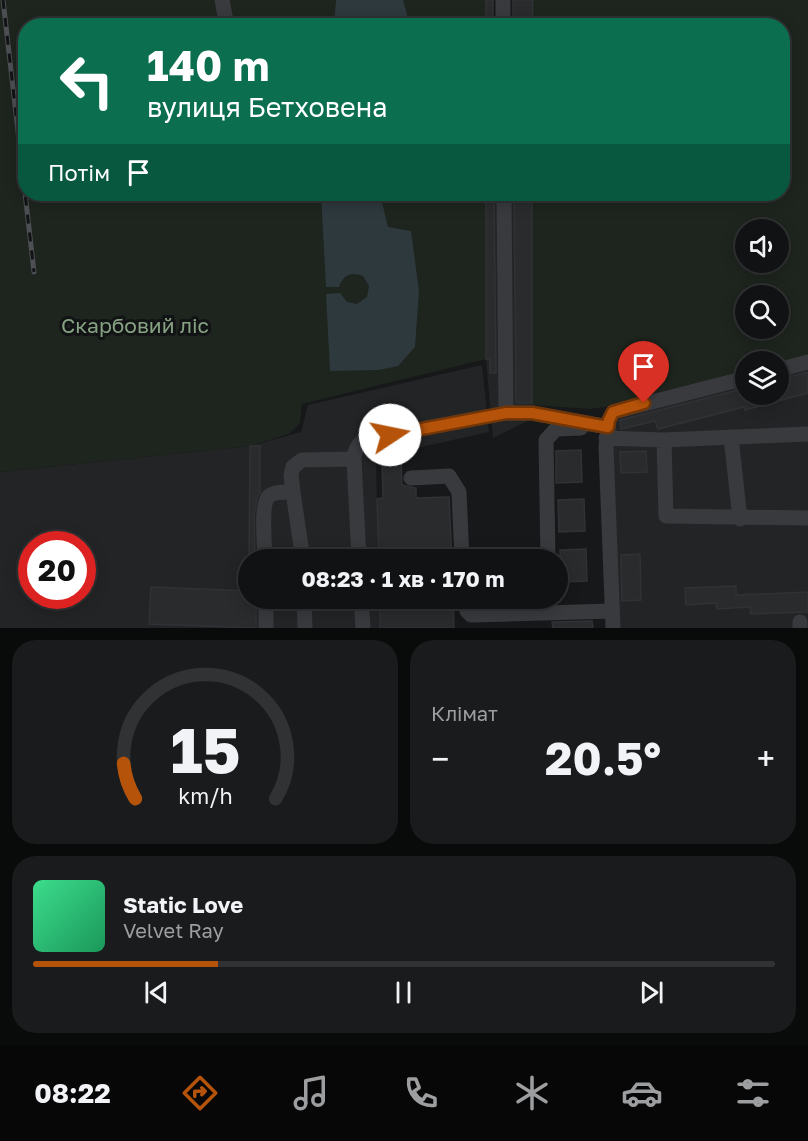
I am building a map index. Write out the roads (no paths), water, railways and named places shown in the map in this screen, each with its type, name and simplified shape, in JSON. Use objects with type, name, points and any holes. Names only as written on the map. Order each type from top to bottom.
[{"type":"street","points":[[222,0],[225,18]]},
{"type":"street","points":[[503,0],[503,18]]},
{"type":"street","points":[[504,201],[506,413]]},
{"type":"street","points":[[789,367],[808,362]]},
{"type":"street","points":[[613,628],[607,433],[609,420],[613,412],[735,381]]},
{"type":"street","points":[[358,549],[354,459],[357,446],[368,439],[506,413],[532,413],[589,424],[607,433],[664,440],[808,434]]},
{"type":"street","points":[[548,549],[546,440],[556,429],[586,428],[589,424]]},
{"type":"street","points":[[731,437],[740,519]]},
{"type":"street","points":[[664,440],[666,516],[740,519],[808,518]]},
{"type":"street","points":[[301,549],[291,475],[293,466],[302,460],[354,459]]},
{"type":"street","points":[[411,478],[449,476],[459,492],[462,549]]},
{"type":"street","points":[[265,549],[264,505],[269,496],[276,493],[293,492]]},
{"type":"street","points":[[266,609],[266,628]]},
{"type":"street","points":[[304,609],[305,628]]},
{"type":"street","points":[[362,609],[363,628]]},
{"type":"street","points":[[467,609],[471,615],[612,611]]},
{"type":"railway","points":[[3,0],[18,132]]},
{"type":"railway","points":[[26,201],[34,272]]},
{"type":"park label","name":"Скарбовий ліс","points":[[135,325]]}]
